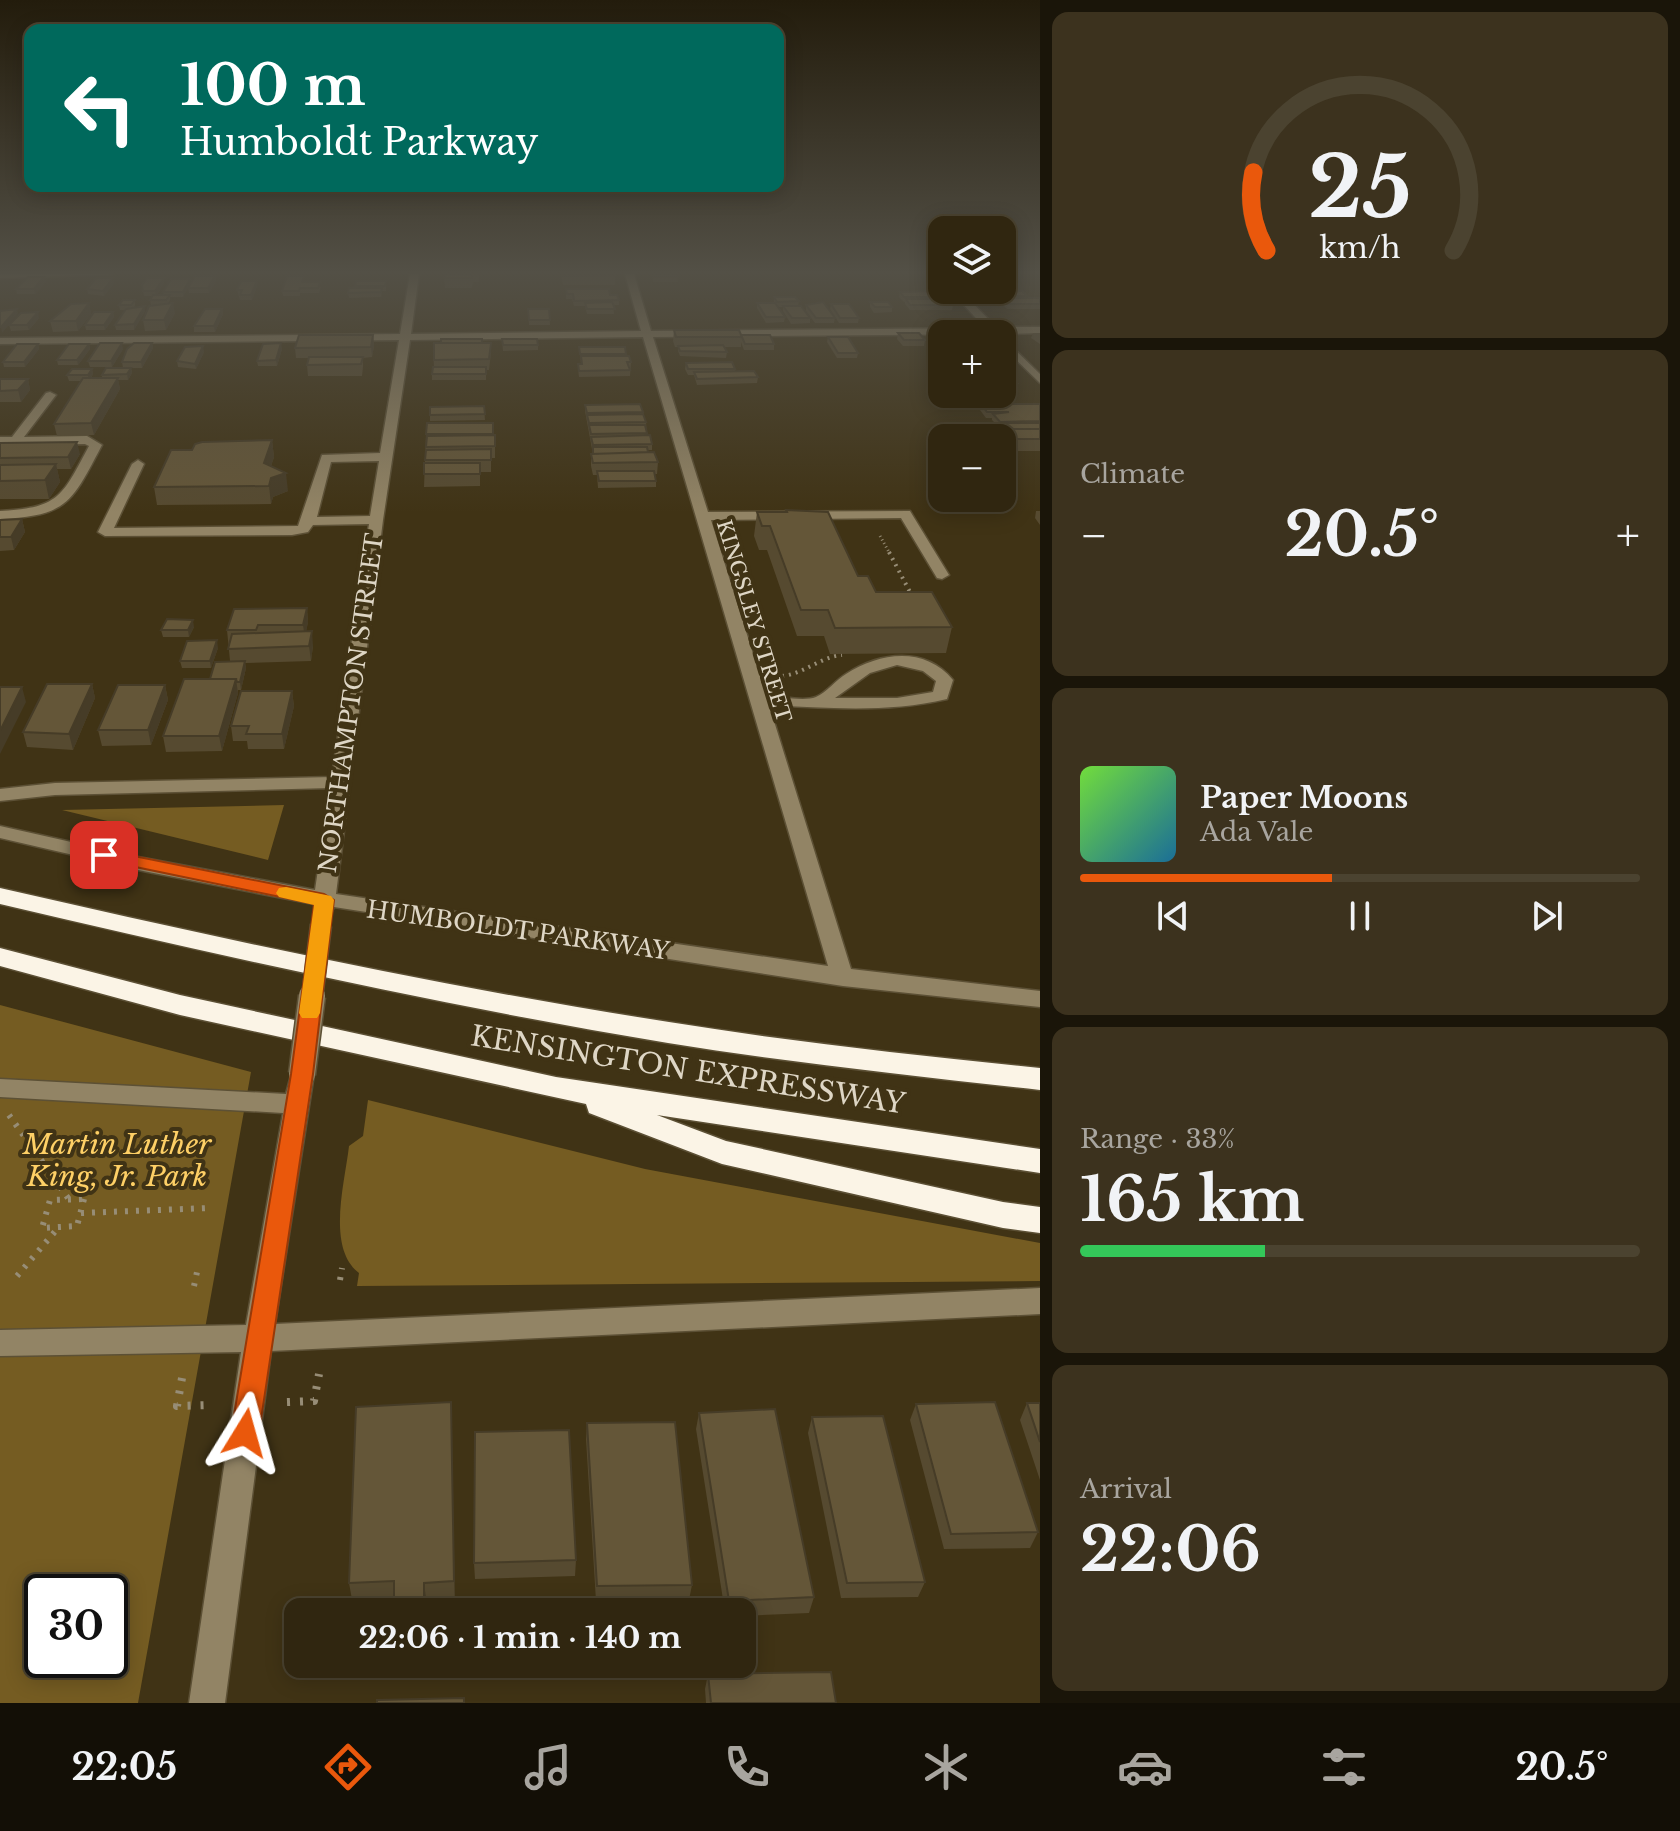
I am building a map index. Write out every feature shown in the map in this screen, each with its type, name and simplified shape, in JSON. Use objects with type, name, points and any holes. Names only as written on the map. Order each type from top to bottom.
[{"type":"highway","name":"KENSINGTON EXPRESSWAY","points":[[0,896],[167,935],[521,1005],[764,1047],[1040,1079]]},
{"type":"highway","name":"KENSINGTON EXPRESSWAY","points":[[0,957],[180,1005],[556,1088],[1040,1161]]},
{"type":"highway","points":[[556,1088],[722,1152],[1003,1215],[1040,1220]]},
{"type":"street","name":"NORTHAMPTON STREET","points":[[207,1703],[258,1338],[302,1074],[339,782],[403,353]]},
{"type":"street","name":"KINGSLEY STREET","points":[[652,353],[843,978]]},
{"type":"street","points":[[1016,355],[1040,380]]},
{"type":"street","points":[[15,441],[50,395]]},
{"type":"street","points":[[0,441],[87,440],[96,445],[64,502],[49,511],[0,515]]},
{"type":"street","points":[[138,464],[105,532],[303,529],[309,521],[326,458],[387,457]]},
{"type":"street","points":[[701,516],[905,514],[942,575]]},
{"type":"street","points":[[309,521],[376,520]]},
{"type":"street","points":[[758,700],[821,701],[922,701],[941,695],[945,680],[922,665],[886,661],[872,664],[821,701]]},
{"type":"street","points":[[0,795],[55,789],[339,782]]},
{"type":"street","name":"HUMBOLDT PARKWAY","points":[[0,832],[324,900],[843,978],[1040,999]]},
{"type":"street","points":[[0,1088],[297,1104]]},
{"type":"street","points":[[0,1343],[258,1338],[1040,1301]]},
{"type":"path","points":[[878,532],[913,597]]},
{"type":"path","points":[[0,1101],[68,1199]]},
{"type":"path","points":[[68,1199],[84,1199],[77,1226],[42,1228],[50,1200],[68,1199]]},
{"type":"path","points":[[81,1213],[209,1208]]},
{"type":"path","points":[[17,1276],[59,1227]]},
{"type":"path","points":[[340,1280],[342,1268]]},
{"type":"path","points":[[194,1286],[197,1272]]},
{"type":"path","points":[[287,1402],[314,1401],[319,1374]]},
{"type":"path","points":[[182,1378],[177,1406],[212,1405]]},
{"type":"green space","points":[[284,805],[268,860],[62,810]]},
{"type":"green space","name":"Martin Luther King, Jr. Park","points":[[0,1005],[251,1072],[138,1703],[0,1703]]},
{"type":"green space","points":[[368,1100],[645,1169],[1040,1243],[1040,1281],[357,1286],[359,1273],[349,1262],[343,1248],[340,1214],[349,1146],[363,1136]]},
{"type":"building","points":[[10,353],[31,353],[24,362],[3,362]]},
{"type":"building","points":[[62,353],[82,353],[77,360],[57,360]]},
{"type":"building","points":[[93,353],[116,353],[111,361],[88,361]]},
{"type":"building","points":[[125,353],[146,353],[141,362],[122,362]]},
{"type":"building","points":[[181,353],[200,353],[195,364],[177,361]]},
{"type":"building","points":[[260,353],[278,353],[276,360],[257,361]]},
{"type":"building","points":[[434,353],[490,353],[489,359],[434,360]]},
{"type":"building","points":[[581,356],[629,356],[631,362],[627,362],[630,370],[579,371]]},
{"type":"building","points":[[309,357],[363,357],[361,364],[307,365]]},
{"type":"building","points":[[732,362],[735,369],[688,369],[686,363]]},
{"type":"building","points":[[433,367],[486,367],[486,374],[432,374]]},
{"type":"building","points":[[106,368],[131,368],[127,374],[102,375]]},
{"type":"building","points":[[72,369],[92,369],[88,375],[67,375]]},
{"type":"building","points":[[754,371],[758,377],[697,379],[694,372]]},
{"type":"building","points":[[83,378],[118,378],[91,423],[54,424]]},
{"type":"building","points":[[0,379],[28,379],[18,390],[0,391]]},
{"type":"building","points":[[640,404],[643,412],[587,413],[585,405]]},
{"type":"building","points":[[1040,404],[1040,421],[1000,422],[993,414],[1009,412],[987,412],[984,408]]},
{"type":"building","points":[[484,406],[485,414],[430,415],[430,407]]},
{"type":"building","points":[[643,414],[646,422],[589,423],[587,415]]},
{"type":"building","points":[[427,423],[493,423],[493,434],[426,434]]},
{"type":"building","points":[[1040,423],[1040,429],[1016,429],[1016,424],[1001,424]]},
{"type":"building","points":[[589,425],[645,425],[647,433],[591,434]]},
{"type":"building","points":[[1016,429],[1040,429],[1040,439],[1016,439]]},
{"type":"building","points":[[495,435],[495,446],[426,447],[427,436]]},
{"type":"building","points":[[650,435],[652,444],[593,445],[591,437]]},
{"type":"building","points":[[272,440],[264,463],[286,473],[271,478],[269,486],[154,487],[171,450],[192,450],[195,444],[202,442]]},
{"type":"building","points":[[77,442],[68,457],[0,458],[0,443]]},
{"type":"building","points":[[593,447],[647,447],[648,452],[593,454]]},
{"type":"building","points":[[491,449],[491,460],[425,460],[426,450]]},
{"type":"building","points":[[654,452],[658,462],[593,463],[591,454]]},
{"type":"building","points":[[424,463],[480,463],[480,474],[424,474]]},
{"type":"building","points":[[56,464],[45,480],[0,481],[0,465]]},
{"type":"building","points":[[597,471],[654,471],[656,481],[599,481]]},
{"type":"building","points":[[757,512],[828,512],[858,576],[868,576],[876,592],[932,592],[952,627],[835,628],[828,610],[801,610],[770,526],[762,526]]},
{"type":"building","points":[[22,519],[11,537],[0,537],[0,520]]},
{"type":"building","points":[[307,608],[303,625],[258,625],[256,630],[227,630],[234,609]]},
{"type":"building","points":[[167,619],[193,620],[188,630],[161,630]]},
{"type":"building","points":[[312,631],[309,646],[228,649],[232,634]]},
{"type":"building","points":[[217,640],[210,661],[180,661],[187,641]]},
{"type":"building","points":[[245,661],[240,682],[236,679],[210,679],[215,662]]},
{"type":"building","points":[[184,679],[236,679],[219,736],[163,736]]},
{"type":"building","points":[[47,684],[92,684],[69,734],[23,732]]},
{"type":"building","points":[[118,685],[165,685],[148,730],[98,730]]},
{"type":"building","points":[[0,687],[22,687],[0,731]]},
{"type":"building","points":[[241,691],[292,691],[282,734],[246,734],[249,726],[231,726]]},
{"type":"building","points":[[451,1402],[454,1581],[424,1583],[424,1598],[394,1598],[394,1581],[349,1583],[356,1407]]},
{"type":"building","points":[[995,1402],[1038,1532],[951,1534],[916,1404]]},
{"type":"building","points":[[1027,1403],[1040,1403],[1040,1442]]},
{"type":"building","points":[[775,1409],[814,1597],[729,1598],[699,1413]]},
{"type":"building","points":[[883,1416],[925,1582],[847,1583],[812,1417]]},
{"type":"building","points":[[675,1422],[692,1585],[597,1586],[587,1423]]},
{"type":"building","points":[[569,1430],[576,1560],[474,1563],[475,1432]]},
{"type":"building","points":[[831,1672],[836,1703],[711,1703],[708,1678],[756,1678],[756,1673]]},
{"type":"building","points":[[464,1698],[464,1703],[377,1703],[377,1700]]},
{"type":"slow traffic","points":[[286,893],[324,900],[310,1013]]},
{"type":"route","points":[[104,855],[324,900],[302,1074],[245,1433]]}]
